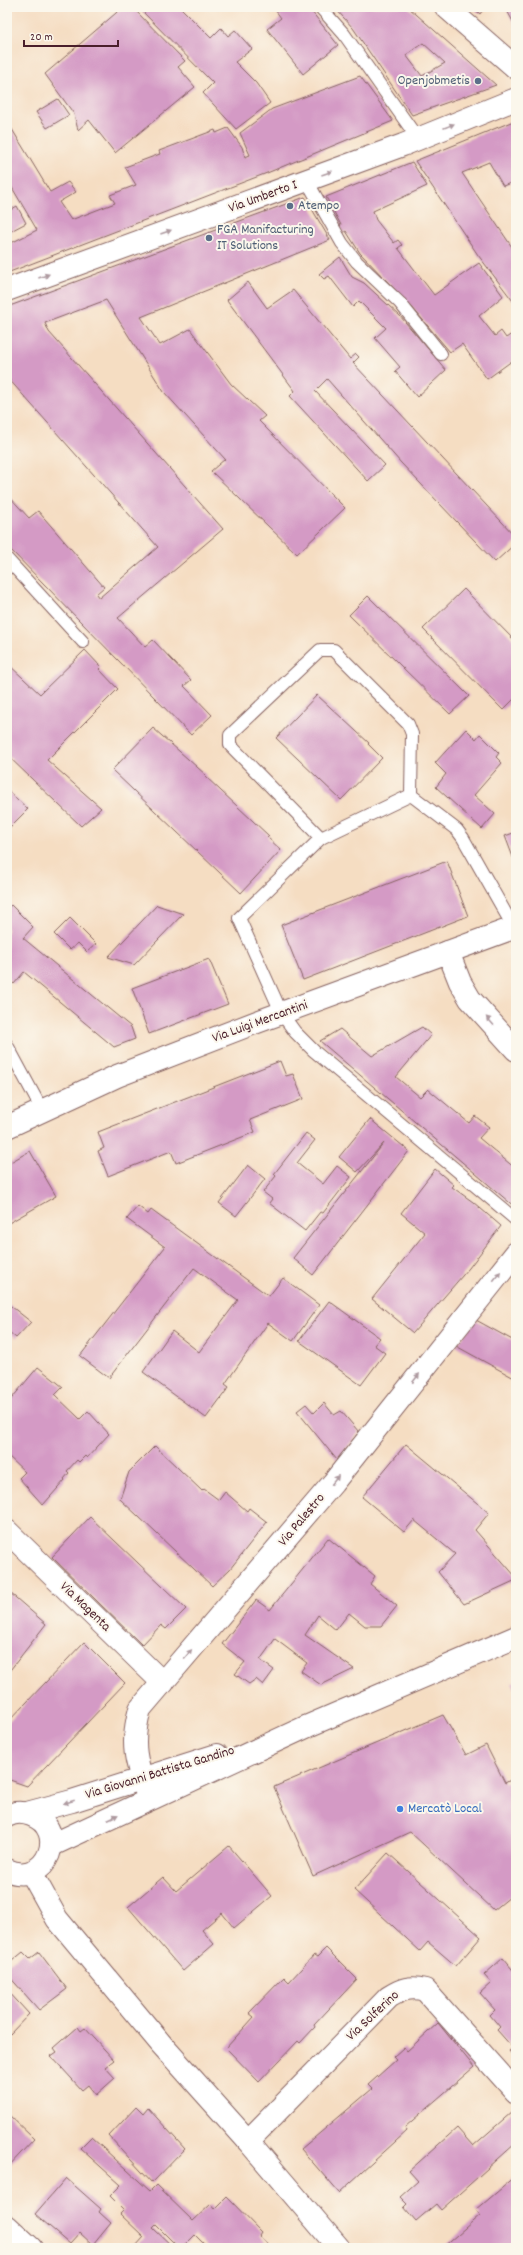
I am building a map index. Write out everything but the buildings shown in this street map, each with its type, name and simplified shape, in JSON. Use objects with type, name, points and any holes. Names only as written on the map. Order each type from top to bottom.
[{"type":"street","points":[[446,7],[516,68]]},
{"type":"street","name":"Via Umberto I","points":[[7,290],[307,181],[418,139],[516,99]]},
{"type":"street","name":"Via Luigi Mercantini","points":[[7,1127],[117,1076],[515,927]]},
{"type":"street","points":[[448,952],[460,982],[470,999],[516,1050]]},
{"type":"street","name":"Via Palestro","points":[[149,1800],[142,1778],[134,1742],[135,1726],[140,1709],[163,1684],[333,1483],[516,1253]]},
{"type":"street","name":"Via Magenta","points":[[7,1531],[163,1684]]},
{"type":"street","name":"Via Giovanni Battista Gandino","points":[[52,1845],[293,1732],[516,1637]]},
{"type":"street","name":"Via Giovanni Battista Gandino","points":[[17,1815],[72,1801],[293,1732]]},
{"type":"street","points":[[7,1870],[22,1874],[31,1872],[46,1861],[52,1845],[47,1828],[42,1821],[17,1815]]},
{"type":"street","points":[[31,1872],[57,1919],[157,2039],[248,2141],[339,2248]]},
{"type":"street","name":"Via Solferino","points":[[248,2141],[389,1997],[402,1989],[416,1988],[425,1990],[516,2092]]},
{"type":"street","points":[[7,2226],[31,2248]]},
{"type":"lane","points":[[320,7],[344,34],[418,139]]},
{"type":"lane","points":[[307,181],[342,242],[357,262],[400,303],[441,354]]},
{"type":"lane","points":[[7,559],[83,642]]},
{"type":"lane","points":[[321,838],[230,745],[230,735],[320,650],[334,650],[408,724],[412,734],[411,795]]},
{"type":"lane","points":[[411,795],[321,838],[239,918],[282,1014],[295,1032],[314,1051],[516,1220]]},
{"type":"lane","points":[[411,795],[457,830],[515,927]]},
{"type":"lane","points":[[7,1045],[42,1110]]},
{"type":"place","name":"Openjobmetis","points":[[478,81]]},
{"type":"place","name":"Atempo","points":[[290,206]]},
{"type":"place","name":"FGA Manifacturing IT Solutions","points":[[209,238]]},
{"type":"place","name":"Mercatò Local","points":[[400,1809]]}]
